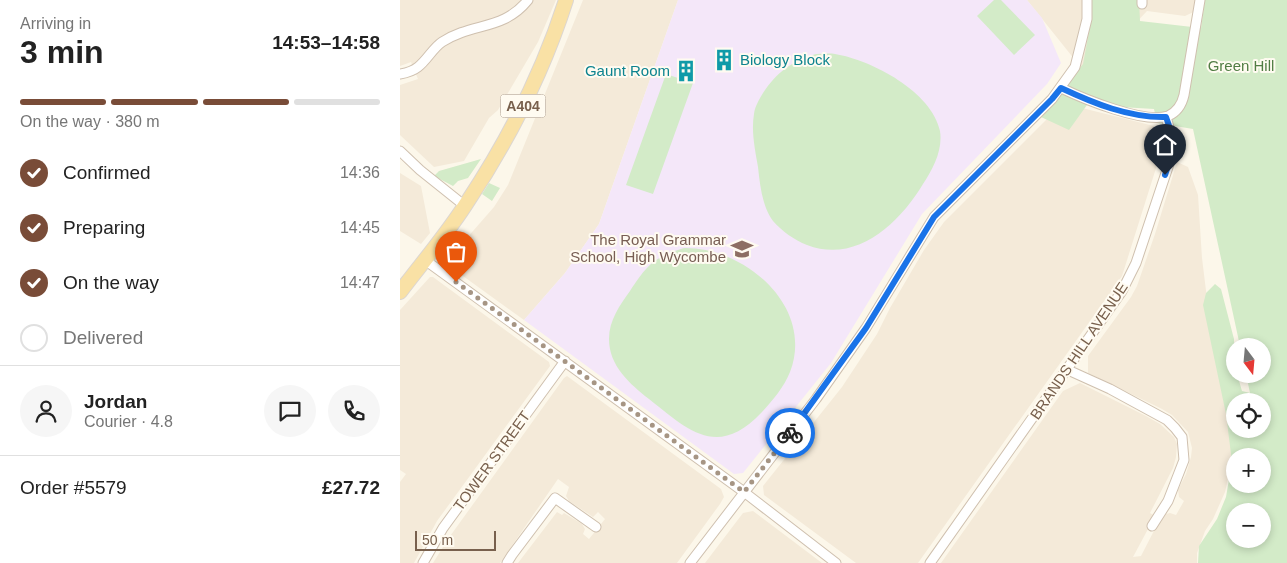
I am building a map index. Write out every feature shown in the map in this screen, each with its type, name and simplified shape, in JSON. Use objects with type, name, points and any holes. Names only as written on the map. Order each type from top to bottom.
[{"type":"main road","name":"A404","points":[[400,292],[465,206],[482,180],[526,100],[555,35],[566,0]]},
{"type":"street","points":[[400,74],[418,67],[442,42],[458,34],[506,19],[520,10],[528,0]]},
{"type":"street","points":[[690,563],[816,399],[866,328],[934,217],[1061,88],[1075,67],[1086,19],[1087,0]]},
{"type":"street","points":[[1061,88],[1077,96],[1118,110],[1147,116],[1166,117],[1175,111],[1182,102],[1200,0]]},
{"type":"street","name":"BRANDS HILL AVENUE","points":[[930,563],[1122,291],[1136,263],[1171,158],[1173,141],[1166,117]]},
{"type":"street","points":[[400,151],[420,170],[465,206]]},
{"type":"street","points":[[425,260],[744,492],[836,563]]},
{"type":"street","name":"TOWER STREET","points":[[424,563],[443,528],[565,361]]},
{"type":"street","points":[[1068,370],[1167,420],[1182,438],[1184,460],[1168,501],[1152,526]]},
{"type":"street","points":[[507,563],[555,498],[596,527]]},
{"type":"shaded area","points":[[400,0],[556,0],[538,42],[498,110],[489,118],[464,161],[434,167],[400,135],[400,85],[418,79],[411,62],[400,66]]},
{"type":"shaded area","points":[[583,0],[678,0],[599,224],[565,273],[524,320],[445,263],[494,207],[508,185]]},
{"type":"shaded area","name":"The Royal Grammar School, High Wycombe","points":[[678,0],[1027,0],[1042,18],[1061,63],[1047,84],[922,214],[831,363],[743,473],[734,474],[524,320],[565,273],[599,224]]},
{"type":"shaded area","points":[[1027,0],[1219,0],[1185,16],[1147,11],[1087,75]]},
{"type":"shaded area","points":[[1070,105],[1154,126],[1159,132],[1162,141],[1163,146],[1122,276],[918,563],[856,563],[764,495],[763,486],[842,387],[877,334],[924,250],[944,222],[1057,109]]},
{"type":"shaded area","points":[[1177,162],[1188,167],[1198,195],[1202,258],[1208,307],[1226,399],[1226,438],[1233,438],[1232,448],[1226,448],[1225,492],[1213,519],[1205,531],[1197,553],[1197,563],[941,563],[1063,391],[1080,383],[1160,424],[1174,437],[1177,444],[1173,468],[1150,513],[1155,516],[1133,557],[1141,556],[1159,521],[1161,522],[1166,514],[1176,515],[1184,501],[1179,497],[1178,490],[1186,474],[1191,457],[1192,448],[1188,432],[1172,415],[1162,409],[1088,373],[1088,356],[1131,297],[1137,286]]},
{"type":"shaded area","points":[[400,173],[421,186],[430,233],[421,244],[400,231]]},
{"type":"shaded area","points":[[430,277],[433,277],[549,362],[550,366],[437,521],[414,563],[400,563],[400,482],[406,474],[400,470],[400,310]]},
{"type":"shaded area","points":[[567,376],[721,489],[724,497],[720,504],[677,563],[518,563],[557,512],[562,515],[564,513],[582,524],[585,529],[583,534],[589,539],[605,519],[598,512],[593,517],[569,501],[566,496],[569,487],[558,479],[500,563],[433,563],[448,539]]},
{"type":"shaded area","points":[[753,511],[822,563],[705,563],[743,513]]},
{"type":"green space","points":[[994,0],[1001,0],[1035,35],[1014,55],[977,16]]},
{"type":"green space","name":"Green Hill","points":[[1091,0],[1139,0],[1140,21],[1201,28],[1205,0],[1287,0],[1287,563],[1198,563],[1199,546],[1217,519],[1227,493],[1271,493],[1271,448],[1230,448],[1229,438],[1271,438],[1271,393],[1250,393],[1248,383],[1271,383],[1271,338],[1238,338],[1193,129],[1157,123],[1154,109],[1087,105],[1069,130],[1041,117],[1083,64],[1091,21]]},
{"type":"green space","points":[[816,54],[850,57],[866,63],[898,80],[925,103],[935,117],[941,138],[934,166],[902,213],[874,237],[859,245],[842,249],[825,249],[797,241],[773,221],[766,209],[762,195],[755,147],[754,114],[763,93],[786,68]]},
{"type":"green space","points":[[666,74],[693,83],[653,194],[626,185]]},
{"type":"green space","points":[[481,159],[468,178],[458,181],[453,186],[434,176],[439,171]]},
{"type":"green space","points":[[489,183],[500,188],[492,201],[482,194]]},
{"type":"green space","points":[[684,248],[707,250],[730,258],[751,270],[769,285],[784,304],[793,325],[795,348],[790,372],[785,383],[762,412],[746,426],[731,434],[717,437],[691,430],[642,393],[622,373],[610,349],[609,332],[613,319],[622,302],[641,275],[658,259]]},
{"type":"green space","points":[[1215,284],[1221,289],[1234,338],[1226,338],[1226,383],[1240,383],[1242,391],[1250,393],[1226,393],[1226,414],[1203,305],[1206,293]]},
{"type":"way so far","points":[[456,282],[744,492],[790,433]]},
{"type":"place","name":"Biology Block","points":[[724,60]]},
{"type":"place","name":"Gaunt Room","points":[[686,71]]},
{"type":"place","name":"The Royal Grammar School, High Wycombe","points":[[742,249]]},
{"type":"route","points":[[790,433],[866,328],[934,217],[1061,88],[1077,96],[1118,110],[1147,116],[1166,117],[1173,141],[1171,158],[1165,175]]}]
